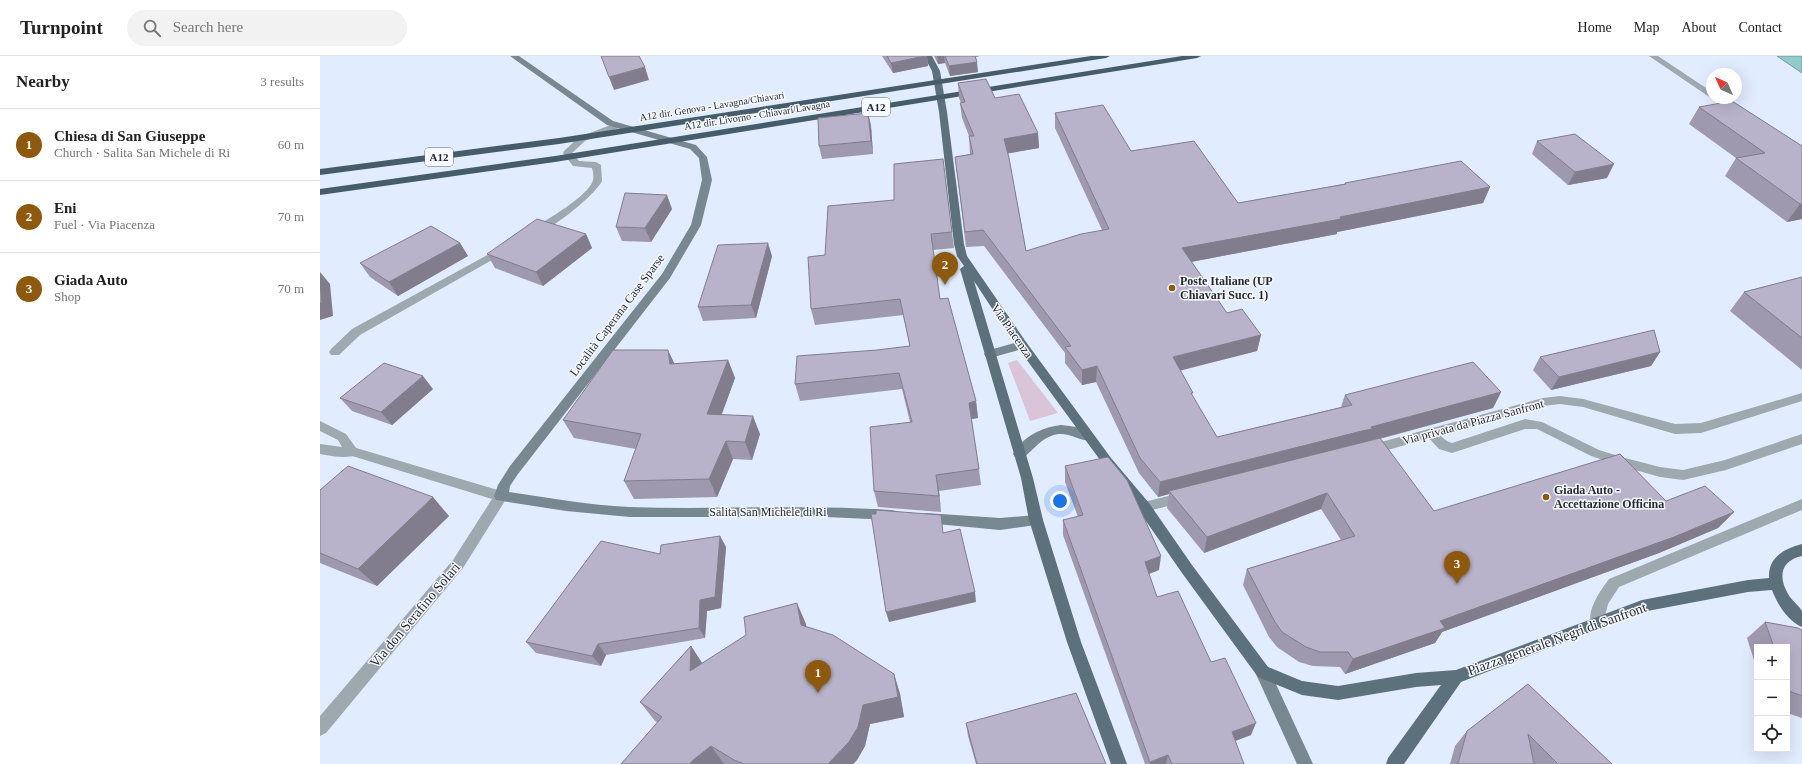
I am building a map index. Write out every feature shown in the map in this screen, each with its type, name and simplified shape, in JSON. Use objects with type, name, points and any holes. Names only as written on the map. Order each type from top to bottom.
[{"type":"highway","name":"A12 dir. Genova - Lavagna/Chiavari","points":[[320,172],[558,141],[1106,56]]},
{"type":"highway","name":"A12 dir. Livorno - Chiavari/Lavagna","points":[[320,192],[555,159],[1197,56]]},
{"type":"main road","name":"Via Piacenza","points":[[928,56],[936,71],[943,112],[959,244],[962,256],[1022,346],[1089,437],[1144,507],[1187,569],[1263,672]]},
{"type":"main road","points":[[962,256],[1027,478],[1036,520],[1074,642],[1119,764]]},
{"type":"main road","points":[[1802,550],[1790,553],[1780,560],[1776,571],[1777,584],[1784,601],[1802,620]]},
{"type":"main road","name":"Piazza generale Negri di Sanfront","points":[[1263,672],[1302,688],[1338,693],[1416,680],[1456,677],[1642,606],[1748,586],[1777,584]]},
{"type":"main road","name":"Piazza generale Negri di Sanfront","points":[[1394,764],[1456,677]]},
{"type":"street","name":"Località Caperana Case Sparse","points":[[501,496],[504,485],[514,470],[666,276],[696,225],[707,180],[703,158],[693,147],[616,126],[610,123],[514,56]]},
{"type":"street","points":[[1653,56],[1706,92]]},
{"type":"street","points":[[1725,104],[1746,118]]},
{"type":"street","points":[[525,237],[582,199],[598,182],[596,165],[576,164],[567,152],[576,144],[616,126]]},
{"type":"street","points":[[335,352],[356,332],[511,245]]},
{"type":"street","points":[[990,354],[1022,346]]},
{"type":"street","name":"Via privata da Piazza Sanfront","points":[[1357,453],[1543,402],[1560,400],[1583,403],[1675,429],[1700,428],[1802,398]]},
{"type":"street","points":[[1430,433],[1443,446],[1452,448],[1526,424],[1538,425],[1595,453],[1660,472],[1683,475],[1726,465],[1802,438]]},
{"type":"street","points":[[320,426],[342,438],[353,452]]},
{"type":"street","points":[[1019,454],[1027,444],[1047,432],[1067,430],[1089,437]]},
{"type":"street","points":[[320,449],[353,452],[501,496]]},
{"type":"street","points":[[1144,507],[1197,494]]},
{"type":"street","name":"Salita San Michele di Ri","points":[[501,496],[572,508],[630,512],[868,513],[1000,524],[1036,520]]},
{"type":"street","name":"Via don Serafino Solari","points":[[320,728],[458,564],[501,496]]},
{"type":"street","points":[[1597,623],[1600,602],[1614,583],[1802,504]]},
{"type":"street","points":[[1263,672],[1305,764]]},
{"type":"shaded area","points":[[1777,56],[1802,56],[1802,73]]},
{"type":"shaded area","points":[[1017,360],[1058,413],[1030,421],[1008,363]]},
{"type":"building","points":[[601,56],[639,56],[645,67],[609,77]]},
{"type":"building","points":[[887,56],[925,56],[891,63]]},
{"type":"building","points":[[945,56],[975,56],[977,62],[949,66]]},
{"type":"building","points":[[986,79],[995,98],[1019,94],[1038,133],[1004,139],[1009,158],[1026,251],[1081,234],[1109,229],[1055,113],[1103,105],[1131,151],[1194,141],[1238,203],[1346,184],[1345,183],[1461,161],[1490,187],[1340,217],[1341,219],[1182,248],[1227,313],[1242,309],[1261,335],[1173,357],[1193,393],[1191,393],[1217,437],[1352,405],[1345,395],[1473,362],[1501,392],[1371,427],[1372,429],[1160,482],[1140,458],[1097,366],[1082,370],[1065,347],[1071,346],[983,230],[965,232],[955,157],[973,154],[969,136],[974,136],[960,103],[965,102],[958,83]]},
{"type":"building","points":[[1716,104],[1737,104],[1802,146],[1802,204],[1736,158],[1765,153],[1699,107]]},
{"type":"building","points":[[868,113],[871,141],[819,146],[818,118]]},
{"type":"building","points":[[1575,134],[1614,164],[1575,172],[1537,141]]},
{"type":"building","points":[[943,159],[952,232],[931,234],[940,299],[948,298],[976,401],[969,403],[979,469],[936,475],[939,496],[874,491],[870,427],[912,422],[899,373],[795,384],[797,356],[910,346],[900,299],[811,309],[808,257],[825,255],[828,206],[894,200],[894,164]]},
{"type":"building","points":[[625,193],[667,195],[645,228],[616,227]]},
{"type":"building","points":[[537,219],[586,234],[536,272],[487,254]]},
{"type":"building","points":[[431,226],[460,243],[389,282],[360,263]]},
{"type":"building","points":[[768,243],[751,305],[698,307],[718,245]]},
{"type":"building","points":[[1802,277],[1802,338],[1744,292]]},
{"type":"building","points":[[320,280],[322,303],[320,303]]},
{"type":"building","points":[[1654,330],[1660,352],[1559,377],[1540,357]]},
{"type":"building","points":[[613,350],[668,350],[670,364],[728,360],[707,414],[753,416],[745,442],[726,441],[709,479],[624,481],[641,434],[563,420]]},
{"type":"building","points":[[384,363],[423,376],[381,412],[340,398]]},
{"type":"building","points":[[1380,438],[1434,511],[1620,454],[1666,501],[1705,486],[1734,512],[1674,537],[1440,621],[1445,628],[1353,659],[1348,652],[1320,652],[1306,647],[1282,632],[1275,622],[1247,569],[1355,536],[1327,493],[1207,537],[1169,491]]},
{"type":"building","points":[[1108,457],[1127,480],[1161,556],[1145,562],[1157,597],[1178,591],[1211,662],[1225,658],[1256,723],[1232,732],[1244,764],[1172,764],[1168,755],[1150,762],[1063,520],[1083,515],[1065,466]]},
{"type":"building","points":[[348,466],[433,497],[358,569],[320,553],[320,490]]},
{"type":"building","points":[[876,510],[941,515],[943,533],[960,529],[975,592],[886,612],[871,514],[876,514]]},
{"type":"building","points":[[720,536],[715,597],[700,600],[699,628],[598,644],[592,656],[526,642],[601,541],[660,554],[661,545]]},
{"type":"building","points":[[797,603],[801,625],[833,635],[894,674],[898,697],[863,705],[858,727],[849,742],[828,764],[744,764],[734,760],[711,746],[690,764],[621,764],[662,717],[640,702],[691,646],[690,671],[746,635],[744,617]]},
{"type":"building","points":[[1765,622],[1802,630],[1802,696],[1790,691],[1790,644],[1773,644]]},
{"type":"building","points":[[1528,684],[1612,764],[1558,764],[1528,734],[1534,764],[1458,764],[1467,731]]},
{"type":"building","points":[[1076,693],[1106,764],[977,764],[966,723]]},
{"type":"place","name":"Eni","points":[[945,285]]},
{"type":"place","name":"Poste Italiane (UP Chiavari Succ. 1)","points":[[1172,288]]},
{"type":"place","name":"Giada Auto - Accettazione Officina","points":[[1546,497]]},
{"type":"place","name":"Giada Auto","points":[[1457,584]]},
{"type":"place","name":"Chiesa di San Giuseppe","points":[[818,693]]}]
